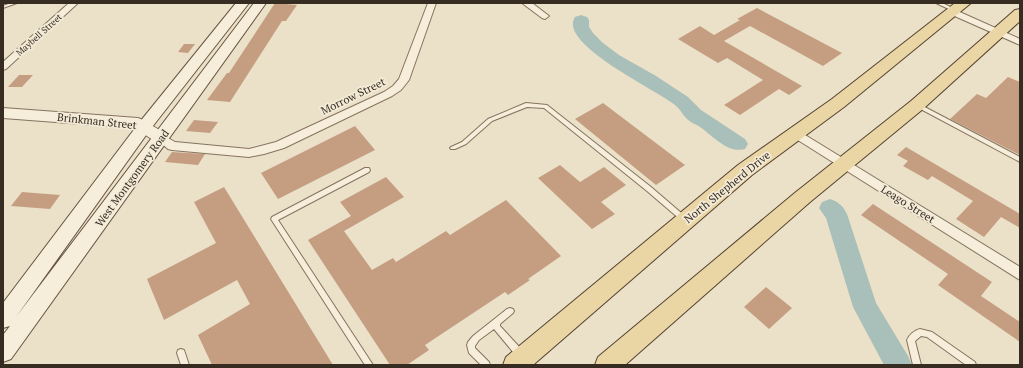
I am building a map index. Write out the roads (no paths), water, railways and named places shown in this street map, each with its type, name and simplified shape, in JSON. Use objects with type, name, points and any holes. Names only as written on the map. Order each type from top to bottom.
[{"type":"main road","name":"West Montgomery Road","points":[[3,352],[11,328],[161,138],[240,19],[243,3]]},
{"type":"main road","name":"West Montgomery Road","points":[[3,318],[144,127],[240,19],[260,3]]},
{"type":"main road","name":"North Shepherd Drive","points":[[520,361],[746,170],[797,134],[957,8]]},
{"type":"main road","points":[[607,365],[844,164],[917,105],[998,32],[1015,19]]},
{"type":"street","name":"Maybell Street","points":[[3,68],[74,3]]},
{"type":"street","name":"Morrow Street","points":[[300,135],[397,88],[404,80],[432,3]]},
{"type":"street","points":[[526,3],[545,16]]},
{"type":"street","points":[[957,8],[998,32],[1020,42]]},
{"type":"street","name":"Brinkman Street","points":[[3,113],[138,123],[172,146],[249,153],[264,150],[300,135]]},
{"type":"street","name":"Leago Street","points":[[797,134],[1020,274]]},
{"type":"lane","points":[[3,7],[15,3]]},
{"type":"lane","points":[[938,3],[957,8]]},
{"type":"lane","points":[[454,148],[464,143],[490,120],[526,105],[545,106],[649,189],[685,220]]},
{"type":"lane","points":[[917,105],[1020,160]]},
{"type":"lane","points":[[367,170],[274,219],[369,365]]},
{"type":"lane","points":[[486,365],[472,350],[471,345],[476,338],[510,312]]},
{"type":"lane","points":[[496,323],[497,328],[520,361]]},
{"type":"lane","points":[[917,365],[911,340],[920,332],[929,334],[972,365]]},
{"type":"lane","points":[[181,353],[185,365]]},
{"type":"waterway","points":[[581,20],[581,27],[586,36],[597,47],[613,59],[650,80],[682,101],[694,115],[738,144]]},
{"type":"waterway","points":[[830,208],[836,214],[865,307],[899,365]]}]
